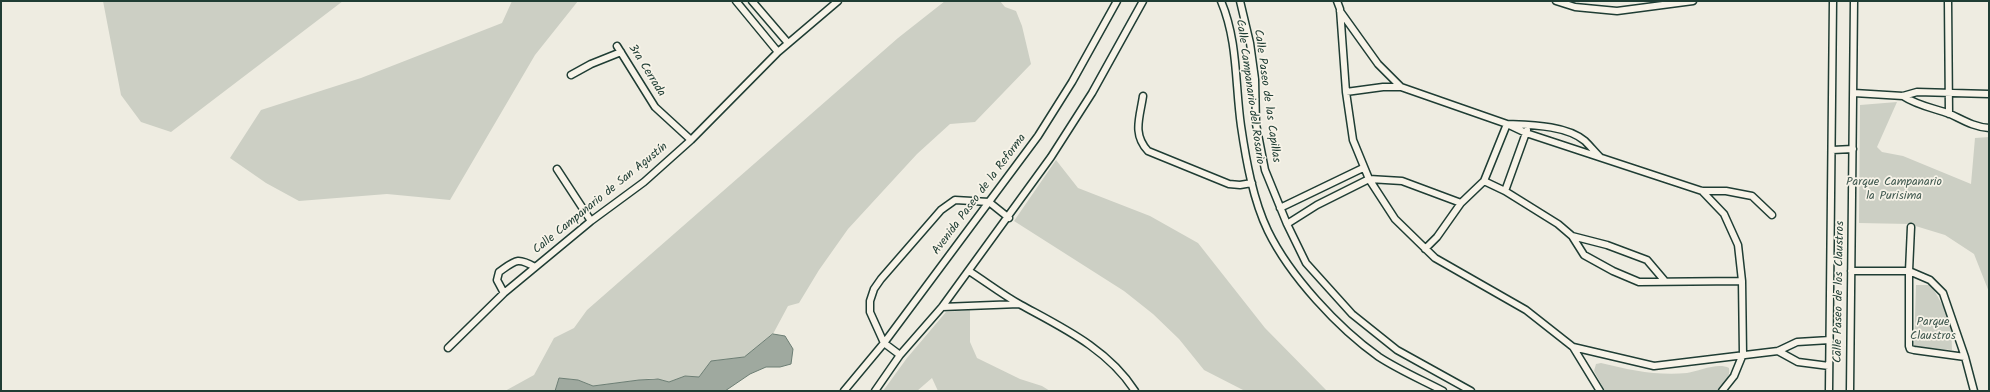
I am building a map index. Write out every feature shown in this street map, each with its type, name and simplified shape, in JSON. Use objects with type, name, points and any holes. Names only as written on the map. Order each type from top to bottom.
[{"type":"street","points":[[736,1],[778,52]]},
{"type":"street","points":[[752,1],[788,43]]},
{"type":"street","name":"Calle Campanario de San Agustín","points":[[448,348],[504,293],[591,221],[644,182],[691,140],[778,52],[838,1]]},
{"type":"street","name":"Avenida Paseo de la Reforma","points":[[844,391],[884,343],[1038,136],[1072,82],[1117,1]]},
{"type":"street","points":[[875,391],[900,355],[942,307],[1009,218],[1051,158],[1092,94],[1143,1]]},
{"type":"street","name":"Calle Campanario del Rosario","points":[[1222,1],[1229,18],[1234,45],[1241,125],[1252,183],[1268,229],[1280,253],[1326,311],[1380,357],[1443,391]]},
{"type":"street","name":"Calle Paseo de las Capillas","points":[[1240,1],[1250,43],[1255,79],[1256,124],[1265,170],[1287,224],[1306,263],[1352,314],[1397,350],[1471,391]]},
{"type":"street","points":[[1337,1],[1340,9],[1378,64],[1401,88]]},
{"type":"street","points":[[1556,1],[1617,12],[1693,1]]},
{"type":"street","name":"Calle Paseo de los Claustros","points":[[1829,391],[1833,1]]},
{"type":"street","name":"Calle Paseo de los Claustros","points":[[1850,391],[1854,1]]},
{"type":"street","points":[[1948,1],[1949,114]]},
{"type":"street","points":[[1340,9],[1346,92],[1353,140],[1363,168],[1395,220],[1435,258],[1526,310],[1573,347],[1600,391]]},
{"type":"street","name":"3ra Cerrada","points":[[617,46],[655,107],[691,140]]},
{"type":"street","points":[[571,76],[591,64],[621,52]]},
{"type":"street","points":[[1346,92],[1383,88],[1401,88],[1507,124],[1526,133],[1702,191],[1726,191],[1752,196],[1772,215]]},
{"type":"street","points":[[1854,93],[1903,96],[1918,92],[1989,94]]},
{"type":"street","points":[[1143,96],[1137,132],[1140,142],[1148,151],[1229,184],[1240,185],[1252,183]]},
{"type":"street","points":[[1903,96],[1914,104],[1949,114],[1978,127],[1989,128]]},
{"type":"street","points":[[1507,124],[1550,127],[1584,140],[1602,159]]},
{"type":"street","points":[[1425,249],[1437,237],[1461,203],[1484,181],[1507,124]]},
{"type":"street","points":[[1505,191],[1528,125]]},
{"type":"street","points":[[1832,150],[1853,150]]},
{"type":"street","points":[[1280,208],[1363,168]]},
{"type":"street","points":[[557,169],[591,221]]},
{"type":"street","points":[[1287,224],[1317,205],[1369,178],[1383,178],[1402,181],[1461,203]]},
{"type":"street","points":[[1484,181],[1505,191],[1558,224],[1572,236],[1584,255],[1612,271],[1639,282],[1664,280],[1742,281]]},
{"type":"street","points":[[1702,191],[1724,214],[1738,245],[1742,281],[1743,354],[1732,379],[1722,391]]},
{"type":"street","points":[[900,355],[884,343],[870,312],[870,301],[874,289],[941,210],[955,200],[989,202],[1009,218]]},
{"type":"street","points":[[1911,227],[1909,271],[1910,349],[1965,357]]},
{"type":"street","points":[[1572,236],[1607,245],[1646,260],[1664,280]]},
{"type":"street","points":[[504,293],[497,280],[499,272],[518,260],[522,260],[535,267]]},
{"type":"street","points":[[1851,270],[1909,271],[1930,280],[1943,293],[1965,357],[1974,391]]},
{"type":"street","points":[[969,271],[1019,304],[1084,340],[1116,367],[1135,391]]},
{"type":"street","points":[[942,307],[1019,304]]},
{"type":"street","points":[[1573,347],[1654,366],[1743,354],[1778,351],[1797,342],[1830,340]]},
{"type":"street","points":[[1778,351],[1798,362],[1829,366]]},
{"type":"green space","points":[[103,1],[343,1],[171,132],[141,122],[121,95]]},
{"type":"green space","points":[[512,1],[578,1],[535,55],[450,200],[387,194],[299,201],[266,183],[230,158],[261,110],[361,78],[502,23]]},
{"type":"green space","points":[[945,1],[1000,1],[1005,7],[1016,11],[1022,26],[1031,64],[975,122],[950,124],[917,154],[848,229],[819,270],[799,303],[788,306],[773,334],[744,357],[711,361],[699,377],[685,376],[669,382],[654,378],[593,386],[578,380],[559,378],[555,391],[505,391],[534,375],[554,338],[574,328],[587,310],[898,38]]},
{"type":"green space","name":"Parque Campanario la Purisima","points":[[1897,102],[1877,147],[1882,152],[1903,156],[1971,184],[1975,138],[1989,137],[1989,292],[1974,254],[1945,235],[1909,224],[1859,223],[1860,105]]},
{"type":"green space","points":[[1056,160],[1078,188],[1150,216],[1198,243],[1265,328],[1327,391],[1245,391],[1204,370],[1179,339],[1153,314],[1124,291],[1014,221]]},
{"type":"green space","name":"Parque Claustros","points":[[1916,285],[1931,285],[1951,320],[1952,350],[1914,347]]},
{"type":"green space","points":[[970,310],[970,342],[977,358],[1020,379],[1042,386],[1050,391],[938,391],[932,378],[917,391],[883,391],[907,358],[946,312]]},
{"type":"green space","points":[[1601,363],[1633,370],[1665,374],[1687,373],[1725,366],[1729,368],[1729,375],[1726,381],[1716,391],[1605,391],[1594,371],[1596,364]]},
{"type":"shaded area","points":[[773,334],[785,336],[793,349],[791,364],[780,367],[766,367],[750,374],[725,391],[555,391],[559,378],[578,380],[593,386],[658,379],[669,382],[685,376],[699,377],[711,361],[744,357]]}]
